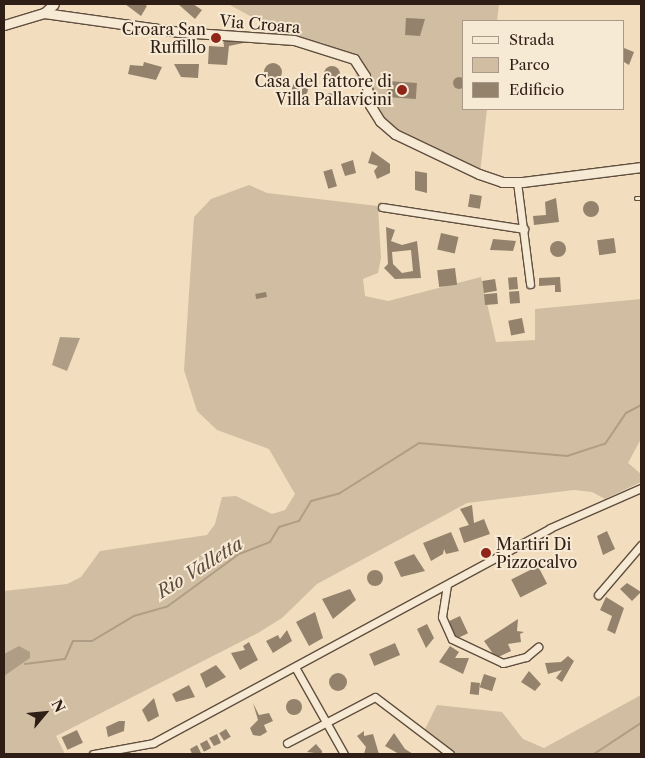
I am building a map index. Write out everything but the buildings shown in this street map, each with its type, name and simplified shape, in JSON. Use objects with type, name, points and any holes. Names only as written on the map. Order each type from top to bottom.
[{"type":"street","points":[[44,13],[54,4]]},
{"type":"street","name":"Via Croara","points":[[4,25],[44,13],[180,32],[294,40],[330,48],[354,59],[364,76],[370,105],[395,134],[479,174],[517,182],[641,167]]},
{"type":"street","points":[[517,182],[530,284]]},
{"type":"street","points":[[382,207],[524,229]]},
{"type":"street","points":[[93,754],[153,743],[550,528],[641,488]]},
{"type":"street","points":[[598,595],[641,545]]},
{"type":"street","points":[[447,585],[442,617],[452,639],[503,663],[526,657],[538,647]]},
{"type":"street","points":[[295,667],[344,754]]},
{"type":"street","points":[[286,744],[326,721],[375,697],[450,754]]},
{"type":"street","points":[[111,754],[120,748]]},
{"type":"lane","points":[[636,198],[641,198]]},
{"type":"green space","points":[[228,4],[499,4],[497,20],[462,20],[462,110],[487,110],[480,174],[396,130],[367,103],[352,64],[340,54],[323,43],[269,34],[261,22]]},
{"type":"green space","points":[[249,185],[267,193],[378,206],[381,258],[378,273],[363,279],[365,296],[388,301],[481,277],[496,342],[535,340],[535,309],[641,299],[641,439],[628,463],[641,474],[641,482],[605,499],[592,492],[574,490],[467,503],[317,584],[282,618],[258,633],[56,736],[65,754],[4,754],[4,591],[67,584],[81,577],[100,551],[207,535],[215,524],[222,497],[236,496],[272,514],[285,510],[295,494],[269,449],[217,430],[197,411],[184,370],[194,217],[211,199]]},
{"type":"green space","points":[[641,695],[641,754],[455,754],[425,729],[437,705],[502,712],[523,739],[544,748]]},
{"type":"shaded area","points":[[60,337],[80,338],[67,371],[52,365]]},
{"type":"shaded area","points":[[19,646],[30,652],[30,658],[4,676],[4,654]]},
{"type":"waterway","name":"Rio Valletta","points":[[25,664],[65,659],[73,641],[92,641],[134,616],[168,606],[239,554],[270,542],[279,527],[299,521],[311,501],[340,493],[419,443],[567,456],[605,444],[626,413],[641,405]]},
{"type":"waterway","points":[[594,754],[641,723]]},
{"type":"place","name":"Croara San Ruffillo","points":[[216,38]]},
{"type":"place","name":"Casa del fattore di Villa Pallavicini","points":[[402,90]]},
{"type":"place","name":"Martiri Di Pizzocalvo","points":[[486,553]]}]
